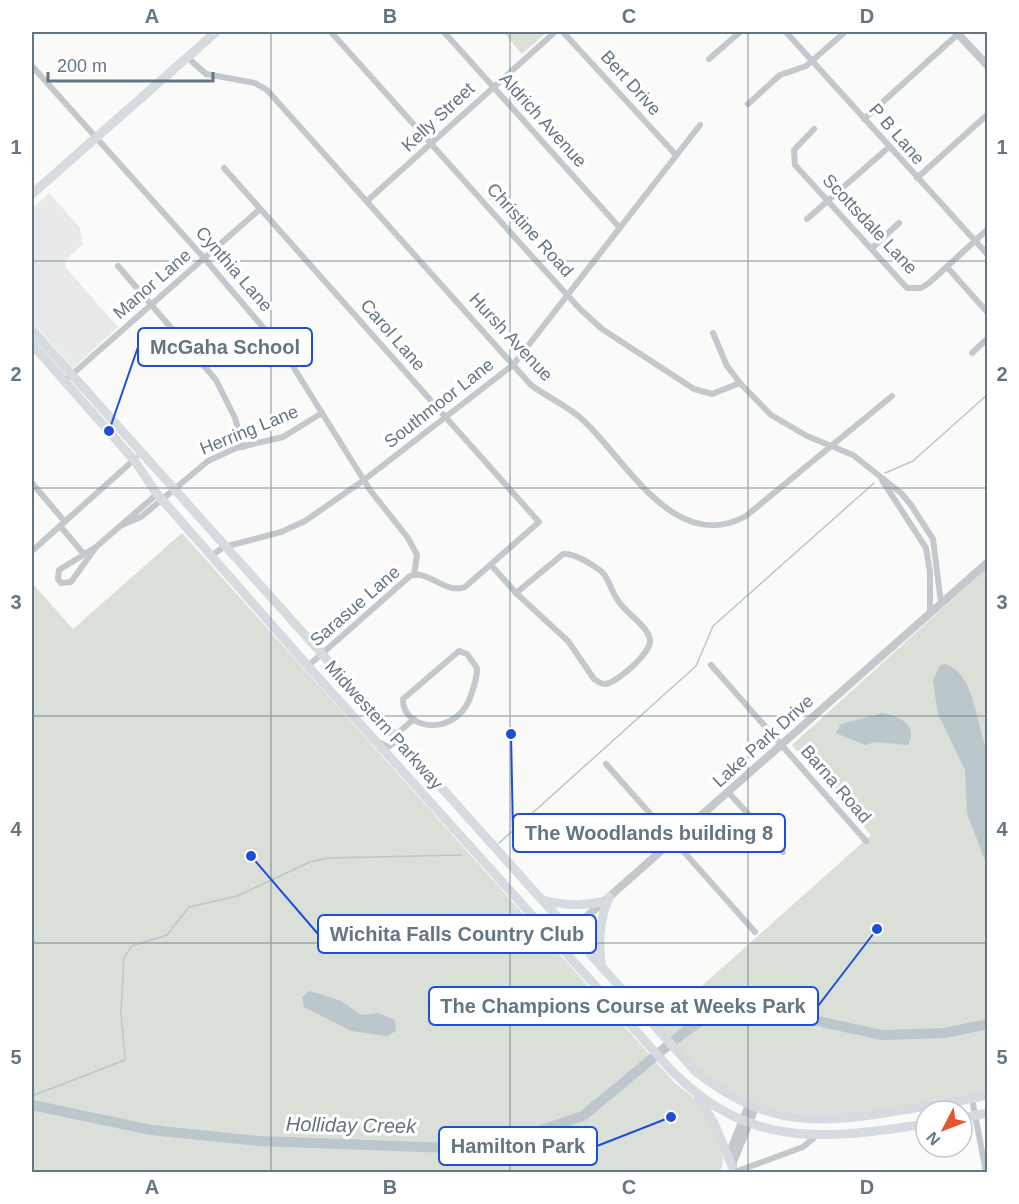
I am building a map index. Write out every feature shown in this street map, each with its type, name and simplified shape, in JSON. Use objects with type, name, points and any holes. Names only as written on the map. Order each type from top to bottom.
[{"type":"main road","points":[[32,194],[216,32]]},
{"type":"main road","name":"Midwestern Parkway","points":[[32,330],[68,378],[138,457],[173,490],[684,1061],[716,1087],[752,1106],[790,1118],[834,1120],[914,1108]]},
{"type":"main road","name":"Midwestern Parkway","points":[[32,344],[68,378]]},
{"type":"main road","name":"Midwestern Parkway","points":[[138,457],[160,497],[360,724],[672,1071],[694,1092],[745,1121],[794,1134],[816,1136],[864,1133],[914,1126]]},
{"type":"main road","points":[[542,900],[562,906],[584,906],[607,899]]},
{"type":"main road","points":[[602,968],[600,920],[607,899]]},
{"type":"main road","points":[[694,1092],[714,1124],[733,1168]]},
{"type":"main road","name":"Midwestern Parkway","points":[[972,1099],[987,1095]]},
{"type":"main road","points":[[975,1115],[987,1113]]},
{"type":"street","name":"Christine Road","points":[[331,32],[567,296],[602,329],[694,389],[708,393],[720,392],[740,383]]},
{"type":"street","name":"Aldrich Avenue","points":[[444,32],[620,228]]},
{"type":"street","name":"Kelly Street","points":[[368,201],[555,32]]},
{"type":"street","name":"Bert Drive","points":[[564,32],[676,155]]},
{"type":"street","points":[[709,59],[740,32]]},
{"type":"street","name":"P B Lane","points":[[786,32],[987,255]]},
{"type":"street","points":[[748,104],[780,75],[801,69],[845,32]]},
{"type":"street","points":[[864,119],[957,33],[987,66]]},
{"type":"street","name":"Hursh Avenue","points":[[187,57],[206,74],[255,83],[267,90],[513,365],[538,390],[582,418],[666,510],[687,522],[707,527],[734,523],[746,516],[892,396]]},
{"type":"street","name":"Cynthia Lane","points":[[32,66],[204,258],[284,352],[380,505],[414,547],[417,555],[414,575]]},
{"type":"street","points":[[917,178],[987,114]]},
{"type":"street","name":"Southmoor Lane","points":[[212,555],[224,547],[281,532],[305,521],[364,480],[513,365],[700,125]]},
{"type":"street","name":"Scottsdale Lane","points":[[814,129],[794,150],[794,161],[904,285],[911,290],[921,288],[987,229]]},
{"type":"street","points":[[807,219],[888,147]]},
{"type":"street","name":"Carol Lane","points":[[224,168],[539,522]]},
{"type":"street","name":"Manor Lane","points":[[68,378],[260,209]]},
{"type":"street","points":[[872,248],[899,223]]},
{"type":"street","points":[[118,266],[216,380],[235,418],[243,447]]},
{"type":"street","points":[[947,267],[987,313]]},
{"type":"street","points":[[713,333],[727,366],[740,383],[782,422],[853,455],[901,493],[928,526],[937,553],[941,603]]},
{"type":"street","points":[[972,353],[987,338]]},
{"type":"street","name":"Herring Lane","points":[[96,547],[120,526],[173,490],[208,460],[283,436],[322,413]]},
{"type":"street","points":[[32,551],[138,457]]},
{"type":"street","points":[[882,480],[926,548],[930,572],[930,613]]},
{"type":"street","points":[[32,483],[83,553]]},
{"type":"street","name":"Sarasue Lane","points":[[308,666],[414,575],[449,588],[461,588],[491,565],[539,522]]},
{"type":"street","points":[[96,547],[71,582],[62,583],[58,579],[59,570],[96,547]]},
{"type":"street","points":[[491,565],[516,593],[568,641],[586,671],[600,683],[608,684],[616,680],[650,646],[647,633],[617,600],[602,571],[573,554],[563,554],[516,593]]},
{"type":"street","name":"Lake Park Drive","points":[[558,942],[987,562]]},
{"type":"street","points":[[455,652],[467,654],[477,674],[469,703],[464,711],[442,725],[428,725],[414,719],[404,706],[405,696],[455,652]]},
{"type":"street","name":"Barna Road","points":[[711,665],[866,841]]},
{"type":"street","points":[[360,724],[388,747],[414,719]]},
{"type":"street","points":[[606,764],[755,932]]},
{"type":"street","points":[[728,792],[783,852]]},
{"type":"street","points":[[752,1106],[732,1147],[733,1168],[803,1147],[816,1136]]},
{"type":"street","points":[[974,1110],[986,1173]]},
{"type":"shaded area","points":[[503,32],[547,32],[522,54]]},
{"type":"shaded area","points":[[49,193],[80,228],[83,244],[66,259],[65,267],[118,327],[73,368],[32,322],[32,209]]},
{"type":"shaded area","points":[[182,533],[675,1083],[698,1102],[718,1139],[723,1159],[722,1167],[718,1172],[32,1172],[32,583],[73,629]]},
{"type":"shaded area","points":[[987,568],[987,1092],[953,1099],[914,1099],[914,1106],[858,1114],[795,1113],[763,1106],[721,1087],[701,1071],[658,1025],[871,835],[792,745]]},
{"type":"shaded area","points":[[945,664],[955,669],[969,689],[987,749],[987,866],[967,813],[965,770],[938,714],[933,681],[940,665]]},
{"type":"shaded area","points":[[882,713],[905,722],[911,732],[908,745],[875,742],[865,745],[836,733],[841,724]]},
{"type":"shaded area","points":[[310,991],[341,1001],[361,1015],[378,1013],[395,1020],[396,1031],[387,1036],[351,1031],[304,1007],[302,997]]},
{"type":"waterway","points":[[885,473],[913,461],[988,394]]},
{"type":"waterway","points":[[499,843],[696,666],[713,626],[874,483]]},
{"type":"waterway","points":[[32,1096],[125,1060],[121,1011],[124,958],[132,946],[167,935],[189,907],[237,896],[310,862],[328,858],[462,855]]},
{"type":"waterway","name":"Holliday Creek","points":[[32,1105],[151,1130],[259,1141],[450,1148],[493,1146],[583,1116],[683,1033],[709,1016],[730,1007],[753,1007],[882,1035],[945,1033],[988,1024]]},
{"type":"place","name":"McGaha School","points":[[109,431]]},
{"type":"place","name":"The Woodlands building 8","points":[[511,734]]},
{"type":"place","name":"Wichita Falls Country Club","points":[[251,856]]},
{"type":"place","name":"The Champions Course at Weeks Park","points":[[877,929]]},
{"type":"place","name":"Hamilton Park","points":[[671,1117]]}]
